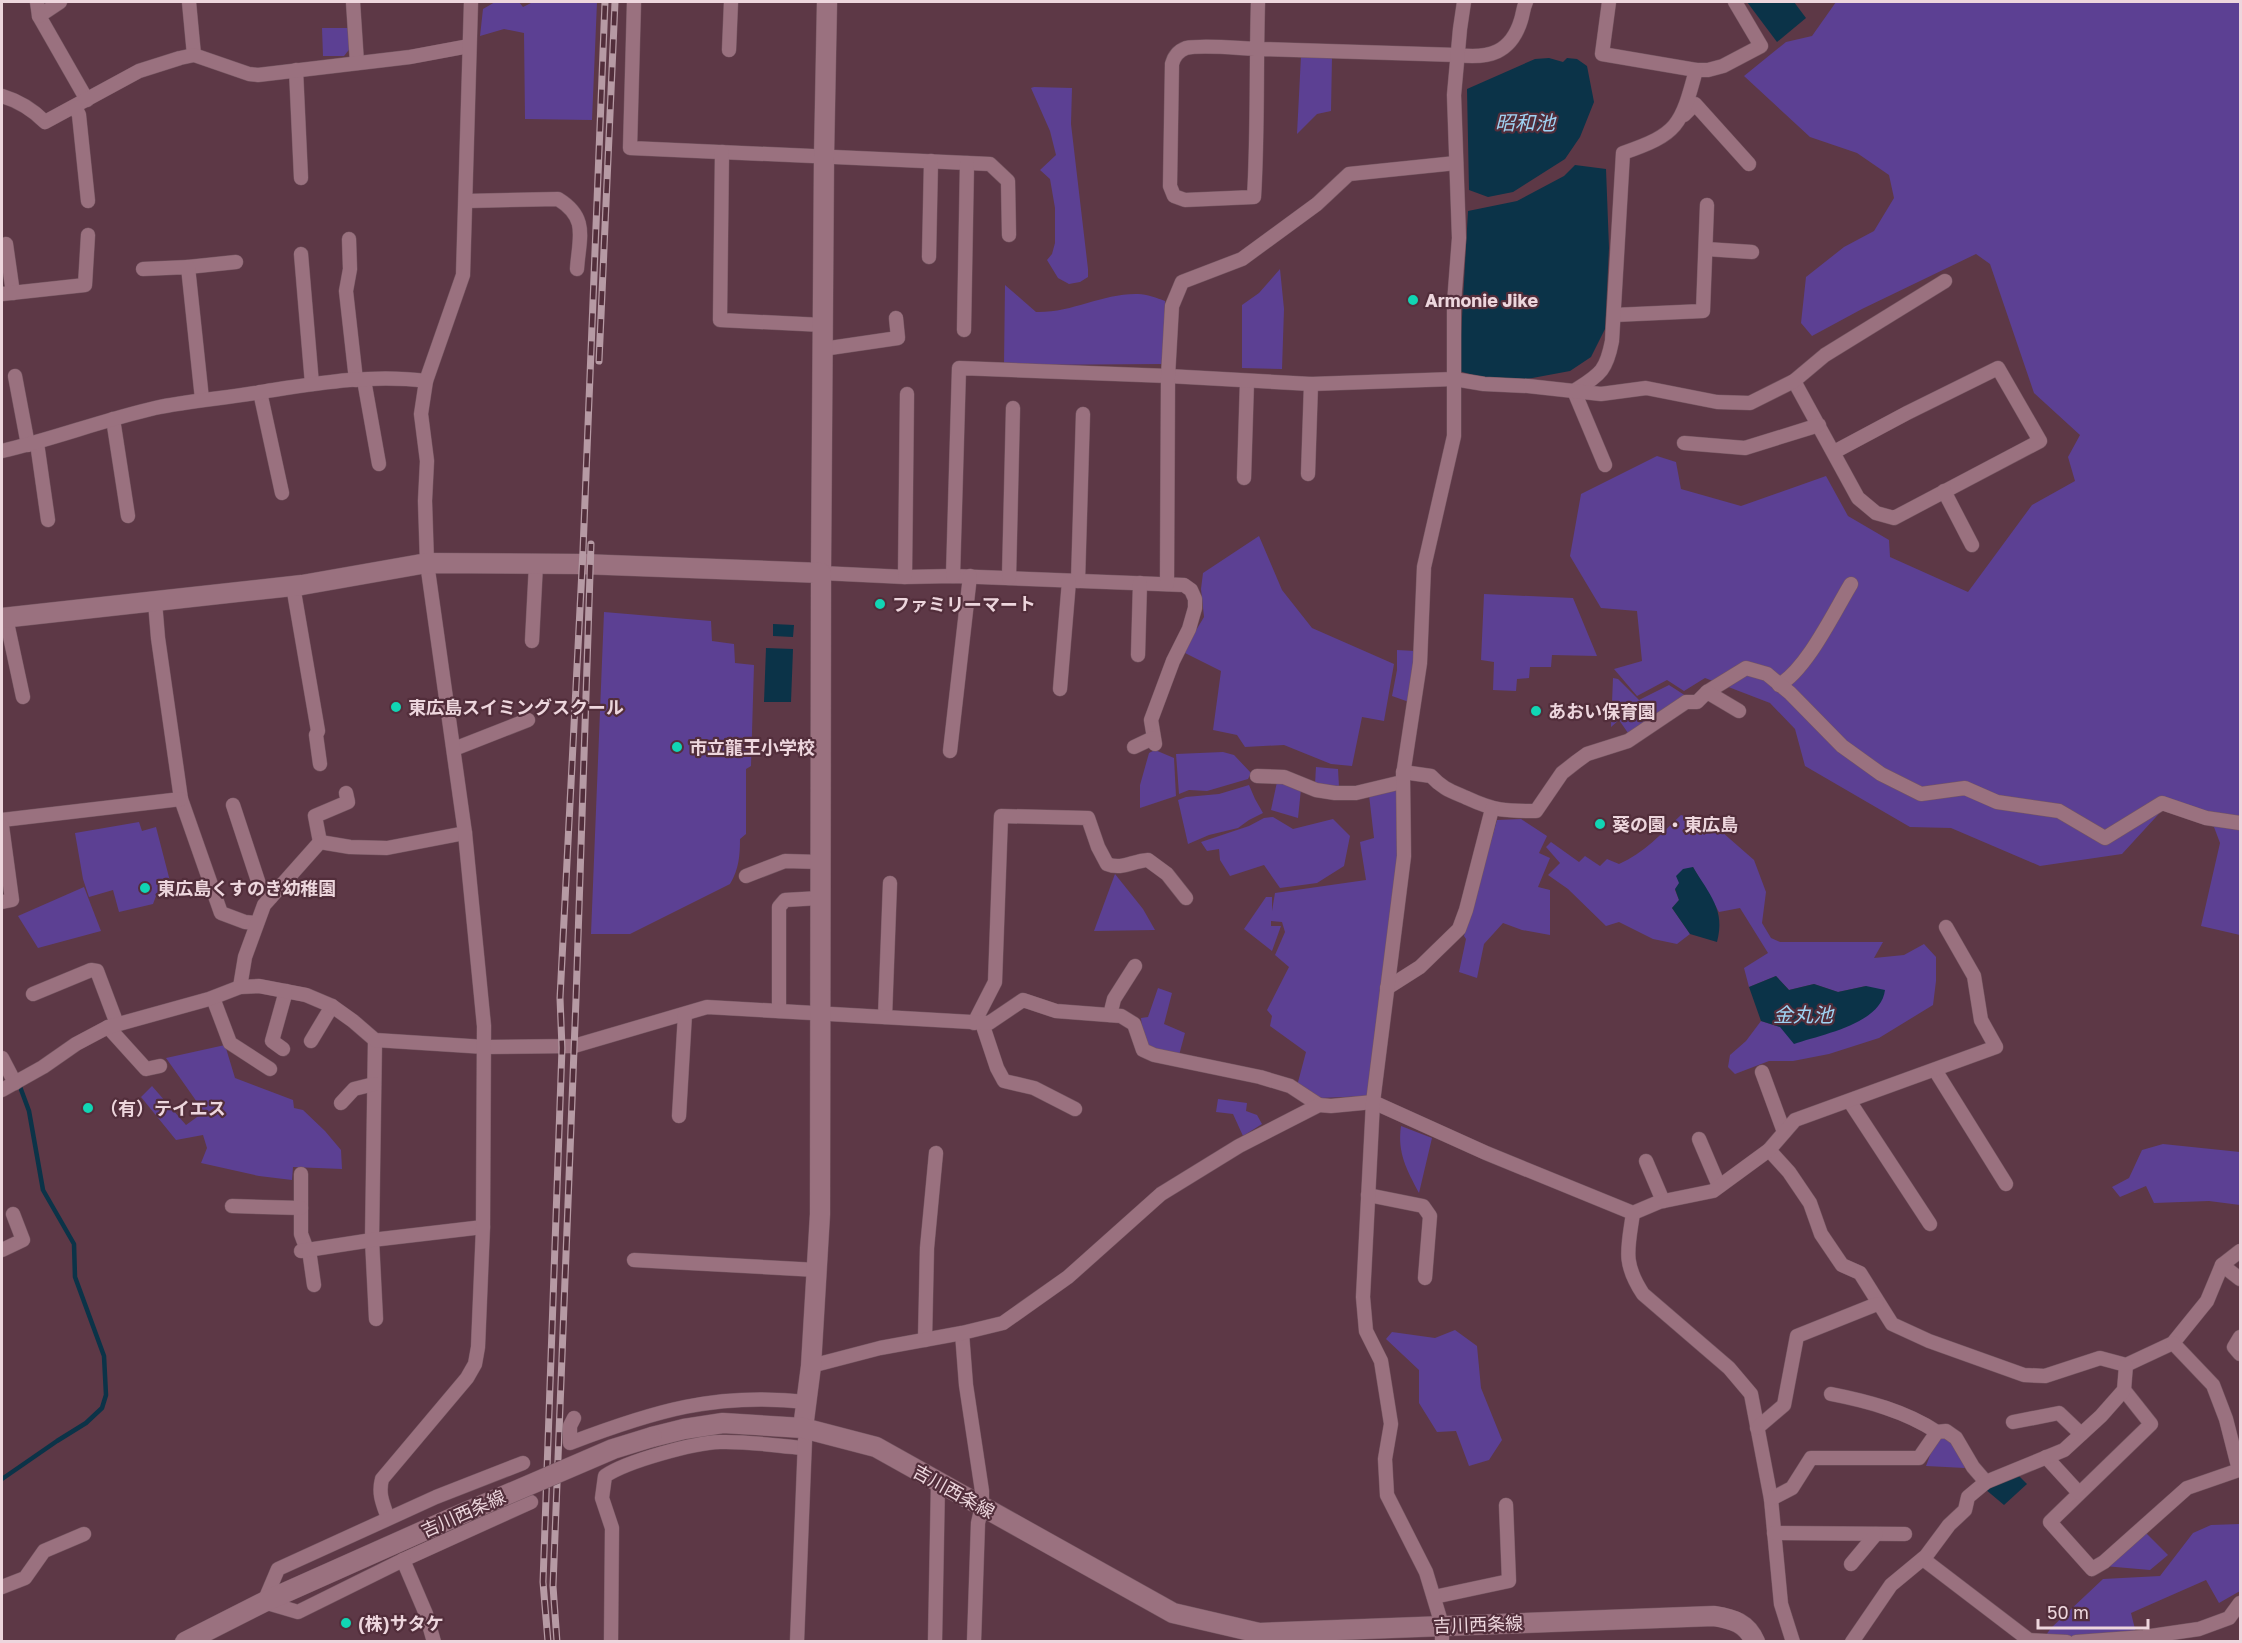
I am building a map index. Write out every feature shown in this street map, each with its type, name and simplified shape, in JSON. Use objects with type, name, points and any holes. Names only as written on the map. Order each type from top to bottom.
[{"type":"street","points":[[37,2],[39,16],[87,100]]},
{"type":"street","points":[[39,16],[60,2]]},
{"type":"street","points":[[189,2],[194,55]]},
{"type":"street","points":[[353,2],[357,63]]},
{"type":"street","points":[[388,1518],[380,1498],[382,1479],[467,1378],[475,1364],[478,1347],[483,1227],[485,1047],[465,833],[427,563],[425,501],[427,461],[421,414],[426,381],[463,275],[471,2]]},
{"type":"street","points":[[634,2],[630,148],[990,164],[1008,181],[1009,235]]},
{"type":"street","points":[[729,50],[731,2]]},
{"type":"street","points":[[797,1641],[803,1428],[811,1366],[820,1214],[821,573],[827,2]]},
{"type":"street","points":[[1258,2],[1257,49],[1254,197],[1185,200],[1174,196],[1170,186],[1173,57],[1179,51],[1188,48],[1257,49],[1458,55],[1476,58],[1491,55],[1504,48],[1514,38],[1526,2]]},
{"type":"street","points":[[1442,1633],[1426,1572],[1387,1495],[1385,1459],[1390,1424],[1381,1361],[1366,1331],[1363,1297],[1373,1102],[1404,856],[1403,777],[1420,663],[1424,567],[1454,436],[1454,303],[1459,238],[1454,95],[1464,2]]},
{"type":"street","points":[[1609,2],[1602,54],[1696,70],[1722,66],[1761,46],[1735,2]]},
{"type":"street","points":[[2,96],[16,100],[34,111],[45,122],[139,71],[194,55],[249,74],[410,57],[470,46]]},
{"type":"street","points":[[297,70],[301,178]]},
{"type":"street","points":[[1574,391],[1597,376],[1607,363],[1612,341],[1623,153],[1656,141],[1673,130],[1688,100],[1696,70]]},
{"type":"street","points":[[1677,123],[1695,104],[1749,164]]},
{"type":"street","points":[[75,107],[79,115],[88,201]]},
{"type":"street","points":[[722,152],[720,320],[824,325]]},
{"type":"street","points":[[929,257],[930,161]]},
{"type":"street","points":[[964,330],[967,163]]},
{"type":"street","points":[[1167,584],[1168,376],[1172,306],[1182,282],[1242,259],[1317,204],[1349,174],[1456,163]]},
{"type":"street","points":[[466,201],[558,199],[570,207],[580,222],[577,269]]},
{"type":"street","points":[[1614,315],[1703,311],[1707,206]]},
{"type":"street","points":[[6,244],[7,293],[85,285],[88,235]]},
{"type":"street","points":[[349,239],[350,269],[346,291],[360,380],[379,464]]},
{"type":"street","points":[[1706,249],[1752,252]]},
{"type":"street","points":[[302,254],[312,384]]},
{"type":"street","points":[[143,269],[236,262]]},
{"type":"street","points":[[188,267],[202,399]]},
{"type":"street","points":[[953,576],[959,368],[1311,384],[1454,379],[1484,384],[1601,394],[1646,388],[1717,402],[1750,403],[1794,381],[1825,355],[1945,281]]},
{"type":"street","points":[[823,349],[898,338],[896,318]]},
{"type":"street","points":[[1794,381],[1858,498],[1876,513],[1894,518],[2040,441],[1998,368],[1834,452]]},
{"type":"street","points":[[15,376],[48,520]]},
{"type":"street","points":[[2,450],[32,444],[113,419],[202,399],[360,380],[408,378],[426,381]]},
{"type":"street","points":[[1244,478],[1247,381]]},
{"type":"street","points":[[1308,474],[1311,384]]},
{"type":"street","points":[[1574,391],[1605,465]]},
{"type":"street","points":[[260,392],[282,493]]},
{"type":"street","points":[[905,577],[907,394]]},
{"type":"street","points":[[1008,578],[1013,408]]},
{"type":"street","points":[[1060,689],[1073,581],[1083,414]]},
{"type":"street","points":[[113,419],[128,516]]},
{"type":"street","points":[[1684,443],[1745,448],[1819,425]]},
{"type":"street","points":[[1944,491],[1972,545]]},
{"type":"street","points":[[23,697],[4,618],[293,586],[427,563],[536,564],[905,577],[970,576],[1184,585],[1191,590],[1195,599],[1189,629],[1173,661],[1151,720],[1154,741],[1134,747]]},
{"type":"street","points":[[532,641],[536,564]]},
{"type":"street","points":[[950,751],[970,576]]},
{"type":"street","points":[[1138,655],[1140,583]]},
{"type":"street","points":[[1779,685],[1786,681],[1809,653],[1851,584]]},
{"type":"street","points":[[293,586],[318,731],[316,735],[320,764]]},
{"type":"street","points":[[155,602],[158,639],[181,799],[221,913],[245,922],[257,923]]},
{"type":"street","points":[[1257,776],[1284,777],[1316,790],[1335,793],[1356,793],[1403,777],[1431,776],[1442,788],[1492,809],[1536,811],[1562,773],[1587,754],[1628,741],[1686,702],[1697,702],[1707,692],[1746,668],[1767,674],[1790,693],[1842,746],[1881,774],[1921,794],[1965,788],[1997,802],[2059,811],[2104,838],[2162,803],[2206,818],[2241,823]]},
{"type":"street","points":[[1707,692],[1739,711]]},
{"type":"street","points":[[454,748],[528,720]]},
{"type":"street","points":[[320,842],[315,816],[348,802],[346,793]]},
{"type":"street","points":[[2,820],[181,799]]},
{"type":"street","points":[[233,805],[259,884],[271,897]]},
{"type":"street","points":[[1387,988],[1420,967],[1459,930],[1492,809]]},
{"type":"street","points":[[1075,1109],[1034,1088],[1004,1081],[978,1023],[994,982],[1001,816],[1088,818],[1098,847],[1107,864],[1115,867],[1148,860],[1167,874],[1186,898]]},
{"type":"street","points":[[2,826],[12,900],[2,902]]},
{"type":"street","points":[[320,842],[350,847],[387,848],[465,833]]},
{"type":"street","points":[[240,987],[245,957],[264,905],[320,842]]},
{"type":"street","points":[[746,876],[785,861],[820,862]]},
{"type":"street","points":[[885,1017],[890,883]]},
{"type":"street","points":[[779,1011],[779,908],[785,900],[820,898]]},
{"type":"street","points":[[2,1090],[44,1067],[76,1044],[112,1025],[213,998],[240,987],[259,986],[286,991],[332,1006],[375,1040],[485,1047],[574,1046],[707,1007],[989,1023],[1023,1000],[1056,1011],[1121,1016],[1134,1024],[1143,1050],[1154,1055],[1260,1077],[1290,1086],[1319,1105],[1373,1102],[1486,1153],[1633,1213],[1663,1201],[1713,1191],[1769,1150],[1795,1120],[1850,1102],[1996,1047],[1982,1020],[1974,976],[1946,927]]},
{"type":"street","points":[[1110,1015],[1114,999],[1135,966]]},
{"type":"street","points":[[33,994],[91,970],[97,971],[112,1025],[146,1069],[160,1066]]},
{"type":"street","points":[[283,1049],[272,1041],[286,991]]},
{"type":"street","points":[[213,998],[230,1044],[270,1069]]},
{"type":"street","points":[[311,1041],[332,1006]]},
{"type":"street","points":[[680,1116],[685,1014]]},
{"type":"street","points":[[375,1040],[372,1240],[376,1319]]},
{"type":"street","points":[[2,1058],[15,1083]]},
{"type":"street","points":[[1935,1070],[2006,1184]]},
{"type":"street","points":[[1762,1072],[1784,1132]]},
{"type":"street","points":[[341,1103],[354,1089],[375,1084]]},
{"type":"street","points":[[1850,1102],[1930,1224]]},
{"type":"street","points":[[811,1366],[880,1348],[1003,1323],[1068,1277],[1161,1194],[1239,1146],[1319,1105]]},
{"type":"street","points":[[1699,1139],[1719,1186]]},
{"type":"street","points":[[1769,1150],[1789,1172],[1810,1203],[1821,1234],[1842,1265],[1860,1273],[1892,1324],[1929,1341],[2024,1375],[2045,1376],[2100,1358],[2126,1365],[2173,1343],[2207,1301],[2222,1265],[2241,1251]]},
{"type":"street","points":[[925,1340],[927,1248],[936,1153]]},
{"type":"street","points":[[1646,1161],[1663,1201]]},
{"type":"street","points":[[301,1174],[301,1234],[314,1286]]},
{"type":"street","points":[[1368,1195],[1423,1206],[1430,1216],[1425,1278]]},
{"type":"street","points":[[232,1206],[301,1208]]},
{"type":"street","points":[[1633,1213],[1627,1258],[1633,1279],[1643,1294],[1738,1378],[1751,1394],[1771,1500],[1781,1604],[1793,1641]]},
{"type":"street","points":[[2,1250],[23,1239],[13,1214]]},
{"type":"street","points":[[305,1251],[372,1240],[483,1227]]},
{"type":"street","points":[[634,1260],[817,1270]]},
{"type":"street","points":[[2222,1265],[2241,1279]]},
{"type":"street","points":[[1757,1428],[1784,1405],[1797,1336],[1878,1304]]},
{"type":"street","points":[[962,1333],[966,1385],[982,1491],[982,1506],[978,1523],[974,1641]]},
{"type":"street","points":[[2241,1337],[2234,1347],[2241,1354]]},
{"type":"street","points":[[2124,1390],[2151,1424],[2050,1521],[2092,1569],[2104,1562],[2187,1488],[2240,1471],[2226,1419],[2213,1385],[2173,1343]]},
{"type":"street","points":[[1852,1641],[1891,1585],[1923,1558],[1948,1525],[1965,1510],[1968,1497],[1986,1482],[2064,1450],[2101,1416],[2124,1390],[2126,1365]]},
{"type":"street","points":[[1830,1394],[1869,1402],[1923,1423],[1937,1432],[1946,1431],[1956,1438],[1973,1467],[1986,1482]]},
{"type":"street","points":[[574,1418],[570,1426],[570,1443],[635,1419],[696,1404],[724,1400],[807,1402]]},
{"type":"street","points":[[2013,1422],[2059,1413],[2081,1434]]},
{"type":"street","name":"吉川西条線","points":[[186,1641],[264,1602],[613,1449],[684,1429],[723,1423],[803,1428],[876,1447],[1173,1613],[1259,1633],[1442,1633],[1714,1616],[1730,1618],[1750,1634]]},
{"type":"street","points":[[1771,1500],[1792,1488],[1812,1458],[1919,1458],[1937,1432]]},
{"type":"street","points":[[593,1434],[609,1473]]},
{"type":"street","points":[[611,1641],[612,1528],[608,1510],[602,1498],[605,1476],[672,1451],[720,1442],[804,1448]]},
{"type":"street","points":[[2046,1457],[2079,1493]]},
{"type":"street","points":[[523,1463],[388,1518],[278,1569],[264,1602],[298,1612],[403,1560],[531,1502]]},
{"type":"street","points":[[481,1479],[498,1516]]},
{"type":"street","points":[[935,1641],[938,1482]]},
{"type":"street","points":[[1434,1597],[1509,1581],[1506,1505]]},
{"type":"street","points":[[1774,1533],[1905,1534]]},
{"type":"street","points":[[2,1587],[25,1578],[44,1551],[84,1534]]},
{"type":"street","points":[[1851,1564],[1876,1534]]},
{"type":"street","points":[[1923,1558],[2029,1640],[2067,1641]]},
{"type":"street","points":[[403,1560],[426,1614],[434,1641]]},
{"type":"street","points":[[2076,1641],[2144,1637],[2199,1629],[2229,1618],[2241,1603]]},
{"type":"shaded area","points":[[495,2],[519,2],[523,7],[533,2],[597,2],[592,120],[525,119],[524,33],[504,29],[480,36],[483,9]]},
{"type":"shaded area","points":[[1836,2],[2240,2],[2240,935],[2201,926],[2220,843],[2214,827],[2166,806],[2122,854],[2040,866],[1951,828],[1910,827],[1805,766],[1795,729],[1770,703],[1705,678],[1684,691],[1667,680],[1637,696],[1614,669],[1642,661],[1637,611],[1601,608],[1570,556],[1581,494],[1657,456],[1676,462],[1681,489],[1741,506],[1826,476],[1848,516],[1889,540],[1890,557],[1968,592],[2032,505],[2075,481],[2068,457],[2080,435],[2034,393],[1990,264],[1976,254],[1812,336],[1801,323],[1806,277],[1844,247],[1874,231],[1894,198],[1889,175],[1857,153],[1810,137],[1744,76],[1786,42],[1812,36]]},
{"type":"shaded area","points":[[322,28],[350,28],[352,46],[344,56],[323,56]]},
{"type":"shaded area","points":[[1301,56],[1332,57],[1331,111],[1317,114],[1297,134]]},
{"type":"shaded area","points":[[1031,88],[1072,88],[1071,124],[1088,269],[1088,277],[1080,282],[1069,284],[1058,278],[1047,260],[1052,254],[1055,243],[1055,208],[1050,179],[1040,170],[1056,155],[1050,131]]},
{"type":"shaded area","points":[[1280,269],[1284,309],[1282,369],[1242,368],[1242,305],[1259,293]]},
{"type":"shaded area","points":[[1005,285],[1036,312],[1062,309],[1125,295],[1152,296],[1165,301],[1164,364],[1004,365]]},
{"type":"shaded area","points":[[1259,536],[1282,590],[1312,628],[1394,664],[1384,721],[1362,717],[1352,766],[1331,764],[1284,745],[1245,747],[1237,735],[1213,730],[1221,671],[1183,652],[1204,617],[1201,589],[1203,573]]},
{"type":"shaded area","points":[[1484,594],[1573,598],[1597,656],[1552,655],[1551,667],[1530,667],[1529,678],[1517,679],[1516,691],[1493,690],[1494,662],[1481,660]]},
{"type":"shaded area","name":"市立龍王小学校","points":[[604,612],[711,621],[712,641],[734,644],[735,663],[754,665],[751,766],[746,769],[746,834],[740,839],[740,851],[733,878],[730,884],[630,934],[591,934]]},
{"type":"shaded area","points":[[1397,650],[1415,651],[1409,702],[1392,696],[1397,670]]},
{"type":"shaded area","points":[[1613,678],[1618,679],[1639,700],[1669,685],[1686,696],[1628,733],[1619,720],[1611,727]]},
{"type":"shaded area","points":[[1155,750],[1174,758],[1176,796],[1140,808],[1140,785],[1149,753]]},
{"type":"shaded area","points":[[1223,752],[1234,755],[1251,773],[1248,779],[1207,791],[1189,790],[1179,794],[1176,754]]},
{"type":"shaded area","points":[[1316,767],[1338,769],[1339,787],[1315,784]]},
{"type":"shaded area","points":[[1277,782],[1301,789],[1298,818],[1271,810]]},
{"type":"shaded area","points":[[1249,785],[1263,813],[1238,828],[1209,835],[1188,844],[1178,800],[1186,797],[1219,794]]},
{"type":"shaded area","points":[[1399,786],[1402,855],[1368,1096],[1319,1098],[1297,1086],[1306,1052],[1270,1026],[1272,1016],[1267,1010],[1289,967],[1275,955],[1285,932],[1282,922],[1271,921],[1271,926],[1281,926],[1272,951],[1244,929],[1266,897],[1272,897],[1272,911],[1275,893],[1366,880],[1360,842],[1374,838],[1369,795]]},
{"type":"shaded area","points":[[1681,815],[1714,825],[1754,860],[1766,892],[1762,923],[1771,938],[1780,942],[1883,942],[1874,958],[1904,955],[1924,944],[1936,957],[1933,1005],[1879,1038],[1829,1054],[1793,1061],[1769,1061],[1735,1074],[1728,1067],[1730,1055],[1746,1041],[1761,1021],[1780,1027],[1866,986],[1838,992],[1814,984],[1789,990],[1776,976],[1749,987],[1744,968],[1768,953],[1740,908],[1719,912],[1693,867],[1675,890],[1679,900],[1672,908],[1690,934],[1677,944],[1653,939],[1619,922],[1606,926],[1568,889],[1548,875],[1560,863],[1546,847],[1551,842],[1579,862],[1585,856],[1600,866],[1607,859],[1619,864],[1645,848]]},
{"type":"shaded area","points":[[1273,817],[1293,829],[1333,819],[1350,836],[1344,866],[1317,883],[1280,888],[1264,865],[1230,876],[1220,860],[1219,849],[1207,851],[1201,842],[1249,826],[1264,818]]},
{"type":"shaded area","points":[[1521,819],[1547,836],[1539,853],[1550,858],[1538,887],[1550,890],[1550,935],[1522,930],[1503,923],[1484,944],[1477,978],[1459,972],[1466,939],[1464,936],[1497,820]]},
{"type":"shaded area","points":[[139,822],[142,831],[156,827],[171,885],[159,888],[153,904],[119,912],[113,890],[89,897],[83,879],[75,833]]},
{"type":"shaded area","points":[[1115,874],[1143,909],[1155,930],[1094,931]]},
{"type":"shaded area","points":[[84,887],[101,931],[38,948],[18,916]]},
{"type":"shaded area","points":[[1158,988],[1172,993],[1164,1024],[1185,1033],[1178,1059],[1144,1047],[1141,1018],[1148,1017]]},
{"type":"shaded area","points":[[225,1045],[235,1078],[293,1100],[294,1108],[303,1110],[341,1150],[342,1169],[293,1167],[292,1180],[259,1176],[201,1163],[207,1148],[203,1135],[176,1140],[141,1097],[152,1086],[186,1125],[204,1112],[166,1058]]},
{"type":"shaded area","points":[[1218,1099],[1247,1103],[1246,1111],[1257,1115],[1262,1124],[1243,1136],[1233,1114],[1216,1112]]},
{"type":"shaded area","points":[[1401,1126],[1432,1138],[1419,1193],[1402,1153]]},
{"type":"shaded area","points":[[2163,1144],[2240,1152],[2240,1205],[2209,1201],[2154,1203],[2146,1186],[2120,1197],[2112,1187],[2129,1178],[2142,1150]]},
{"type":"shaded area","points":[[1455,1330],[1477,1346],[1481,1388],[1502,1440],[1489,1460],[1469,1466],[1456,1431],[1437,1432],[1419,1403],[1419,1370],[1386,1339],[1392,1332],[1435,1338]]},
{"type":"shaded area","points":[[1946,1437],[1958,1451],[1965,1468],[1926,1466],[1936,1439]]},
{"type":"shaded area","points":[[2240,1524],[2240,1591],[2219,1603],[2206,1580],[2131,1613],[2138,1641],[2041,1642],[2051,1628],[2103,1579],[2160,1576],[2193,1533],[2211,1525]]},
{"type":"shaded area","points":[[2146,1533],[2168,1555],[2150,1570],[2104,1566]]},
{"type":"water","points":[[1747,2],[1794,2],[1806,18],[1777,42]]},
{"type":"water","name":"昭和池","points":[[1549,58],[1563,62],[1567,58],[1577,59],[1587,66],[1594,102],[1580,137],[1565,159],[1513,192],[1488,197],[1469,190],[1467,89],[1535,59]]},
{"type":"water","name":"昭和池","points":[[1575,165],[1606,169],[1609,248],[1605,329],[1591,357],[1570,371],[1527,379],[1480,377],[1459,371],[1468,211],[1517,201],[1564,176]]},
{"type":"water","points":[[773,624],[794,625],[793,637],[773,636]]},
{"type":"water","points":[[766,648],[793,649],[791,702],[764,702]]},
{"type":"water","points":[[1693,867],[1718,911],[1717,942],[1690,934],[1672,908],[1679,900],[1675,889],[1679,883],[1676,876],[1683,869]]},
{"type":"water","name":"金丸池","points":[[1776,976],[1789,990],[1814,984],[1838,992],[1866,986],[1885,990],[1881,1002],[1862,1019],[1849,1026],[1794,1044],[1780,1027],[1761,1021],[1749,987]]},
{"type":"water","points":[[2017,1474],[2027,1484],[2004,1505],[1985,1489]]},
{"type":"waterway","points":[[2,1479],[86,1423],[102,1408],[106,1395],[104,1356],[75,1277],[74,1244],[43,1190],[29,1111],[19,1084]]},
{"type":"railway","points":[[548,1642],[543,1582],[562,1048],[560,998],[583,550],[605,2]]},
{"type":"railway","points":[[599,361],[615,2]]},
{"type":"railway","points":[[557,1642],[553,1586],[591,544]]},
{"type":"place","name":"Armonie Jike","points":[[1413,300]]},
{"type":"place","name":"ファミリーマート","points":[[880,604]]},
{"type":"place","name":"東広島スイミングスクール","points":[[396,707]]},
{"type":"place","name":"あおい保育園","points":[[1536,711]]},
{"type":"place","name":"市立龍王小学校","points":[[677,747]]},
{"type":"place","name":"葵の園・東広島","points":[[1600,824]]},
{"type":"place","name":"東広島くすのき幼稚園","points":[[145,888]]},
{"type":"place","name":"（有）テイエス","points":[[88,1108]]},
{"type":"place","name":"(株)サタケ","points":[[346,1623]]}]
